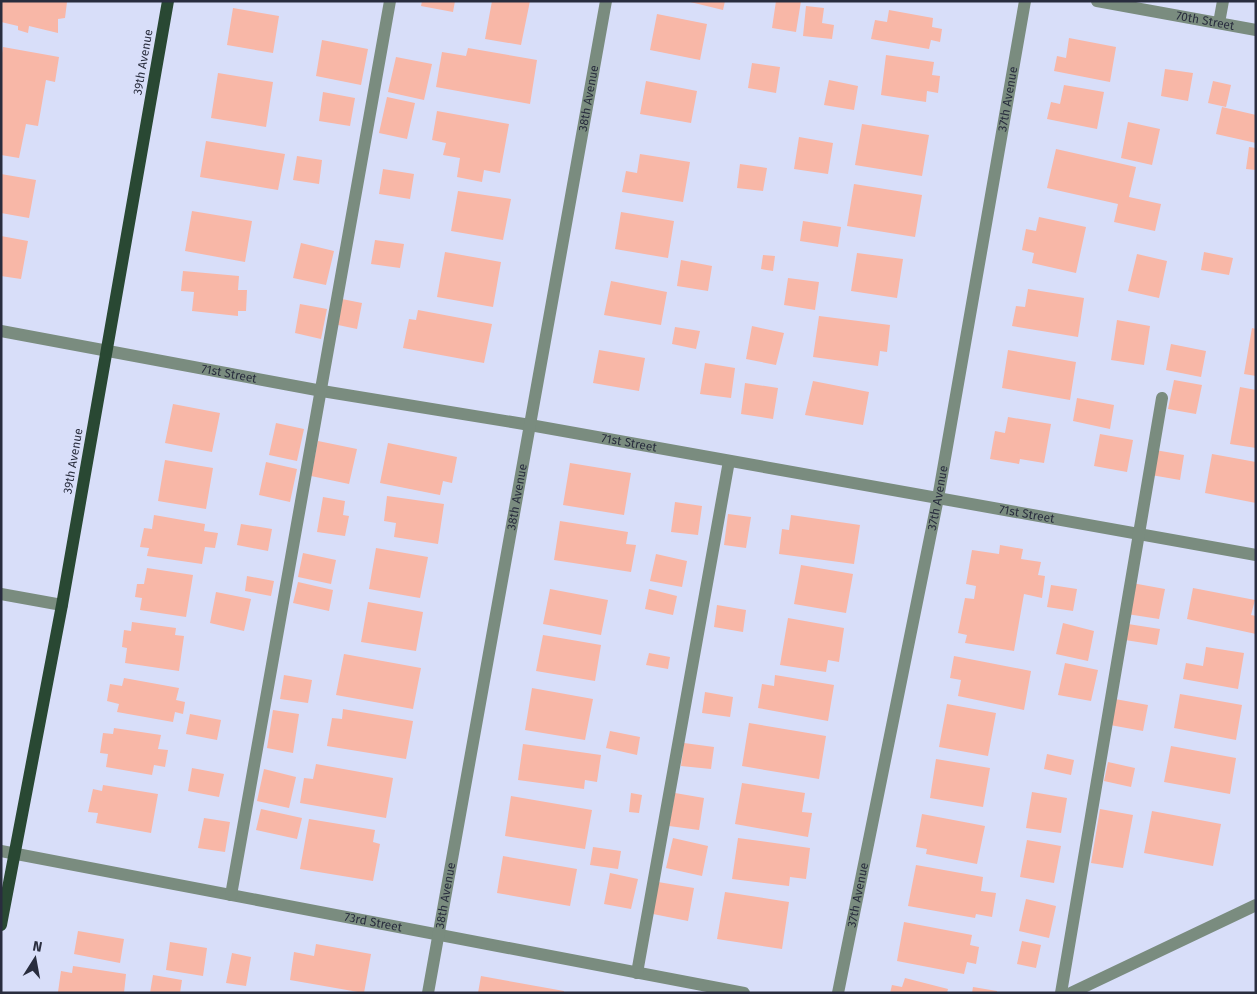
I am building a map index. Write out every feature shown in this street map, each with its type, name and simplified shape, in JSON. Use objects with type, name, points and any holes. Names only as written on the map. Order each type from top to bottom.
[{"type":"main road","name":"39th Avenue","points":[[1,925],[8,852],[62,605],[168,1]]},
{"type":"street","points":[[231,895],[390,1]]},
{"type":"street","name":"38th Avenue","points":[[428,993],[437,934],[606,1]]},
{"type":"street","name":"37th Avenue","points":[[838,993],[938,498],[1025,1]]},
{"type":"street","name":"70th Street","points":[[1097,1],[1256,30]]},
{"type":"street","points":[[1219,23],[1223,1]]},
{"type":"street","name":"71st Street","points":[[1,331],[322,391],[530,425],[1256,555]]},
{"type":"street","points":[[1061,993],[1162,398]]},
{"type":"street","points":[[637,972],[729,462]]},
{"type":"street","points":[[1,594],[62,605]]},
{"type":"street","name":"73rd Street","points":[[8,852],[744,993]]},
{"type":"street","points":[[1071,993],[1256,904]]},
{"type":"building","points":[[2,1],[65,1],[67,2],[65,18],[58,19],[58,33],[29,26],[28,33],[18,30],[18,26],[1,22]]},
{"type":"building","points":[[422,1],[455,1],[453,12],[421,6]]},
{"type":"building","points":[[492,1],[530,1],[521,45],[485,39]]},
{"type":"building","points":[[686,1],[725,1],[723,10]]},
{"type":"building","points":[[776,1],[801,1],[796,32],[772,28]]},
{"type":"building","points":[[806,6],[824,8],[822,23],[834,25],[832,39],[803,36]]},
{"type":"building","points":[[233,8],[279,16],[273,53],[227,45]]},
{"type":"building","points":[[889,10],[933,18],[932,27],[942,29],[940,42],[931,40],[929,49],[871,39],[875,20],[887,22]]},
{"type":"building","points":[[657,14],[707,24],[700,60],[650,50]]},
{"type":"building","points":[[1069,38],[1116,47],[1110,82],[1054,71],[1057,56],[1066,58]]},
{"type":"building","points":[[322,40],[368,49],[361,85],[316,76]]},
{"type":"building","points":[[3,47],[59,57],[55,82],[46,80],[38,126],[26,124],[19,158],[1,155],[1,59]]},
{"type":"building","points":[[468,48],[537,60],[530,104],[436,87],[442,52],[466,56]]},
{"type":"building","points":[[886,55],[934,62],[932,75],[940,76],[938,93],[927,91],[926,102],[881,95]]},
{"type":"building","points":[[396,57],[432,64],[424,100],[388,92]]},
{"type":"building","points":[[752,63],[780,67],[776,93],[748,88]]},
{"type":"building","points":[[1165,69],[1193,73],[1188,101],[1161,96]]},
{"type":"building","points":[[218,73],[273,82],[266,127],[211,118]]},
{"type":"building","points":[[829,80],[858,86],[854,110],[824,105]]},
{"type":"building","points":[[646,81],[697,91],[691,123],[640,114]]},
{"type":"building","points":[[1213,81],[1231,85],[1226,107],[1208,103]]},
{"type":"building","points":[[1064,85],[1104,92],[1097,129],[1047,119],[1051,102],[1060,104]]},
{"type":"building","points":[[323,92],[355,98],[350,126],[319,121]]},
{"type":"building","points":[[387,97],[415,103],[407,139],[379,133]]},
{"type":"building","points":[[1222,107],[1256,115],[1256,143],[1216,134]]},
{"type":"building","points":[[437,111],[509,124],[500,173],[484,170],[482,182],[457,177],[460,158],[443,155],[446,143],[432,140]]},
{"type":"building","points":[[1128,122],[1160,129],[1152,165],[1121,158]]},
{"type":"building","points":[[862,124],[929,135],[922,176],[855,165]]},
{"type":"building","points":[[799,137],[833,143],[828,174],[794,169]]},
{"type":"building","points":[[206,141],[285,154],[278,190],[200,177]]},
{"type":"building","points":[[1249,147],[1256,148],[1256,170],[1246,169]]},
{"type":"building","points":[[1056,149],[1136,167],[1129,197],[1161,204],[1155,231],[1114,222],[1118,204],[1047,188]]},
{"type":"building","points":[[640,154],[690,162],[683,202],[622,192],[626,171],[637,173]]},
{"type":"building","points":[[297,156],[322,160],[319,184],[293,180]]},
{"type":"building","points":[[740,164],[767,168],[763,191],[737,188]]},
{"type":"building","points":[[383,169],[414,174],[410,199],[379,194]]},
{"type":"building","points":[[1,174],[36,180],[29,218],[1,213]]},
{"type":"building","points":[[854,184],[922,195],[915,237],[847,226]]},
{"type":"building","points":[[458,191],[511,199],[503,240],[451,231]]},
{"type":"building","points":[[192,211],[252,221],[245,262],[185,251]]},
{"type":"building","points":[[621,212],[674,221],[668,258],[615,249]]},
{"type":"building","points":[[1039,217],[1086,227],[1076,273],[1032,263],[1034,253],[1022,250],[1026,229],[1036,231]]},
{"type":"building","points":[[803,221],[841,227],[838,247],[800,241]]},
{"type":"building","points":[[1,236],[28,241],[21,279],[1,276]]},
{"type":"building","points":[[375,240],[404,244],[400,268],[371,264]]},
{"type":"building","points":[[301,243],[334,251],[326,285],[293,278]]},
{"type":"building","points":[[445,252],[501,262],[493,307],[437,297]]},
{"type":"building","points":[[1204,252],[1233,258],[1229,275],[1201,270]]},
{"type":"building","points":[[857,253],[903,259],[897,298],[851,291]]},
{"type":"building","points":[[1137,254],[1167,261],[1159,298],[1128,291]]},
{"type":"building","points":[[763,255],[775,256],[773,271],[761,269]]},
{"type":"building","points":[[681,260],[712,266],[708,291],[677,286]]},
{"type":"building","points":[[183,271],[239,276],[238,290],[247,290],[246,311],[238,311],[238,316],[192,311],[194,292],[181,291]]},
{"type":"building","points":[[788,278],[819,282],[815,310],[784,305]]},
{"type":"building","points":[[611,281],[667,292],[661,325],[604,315]]},
{"type":"building","points":[[1028,289],[1084,298],[1078,337],[1012,326],[1016,306],[1025,307]]},
{"type":"building","points":[[342,299],[362,303],[357,329],[338,325]]},
{"type":"building","points":[[300,304],[327,309],[321,339],[295,333]]},
{"type":"building","points":[[418,310],[492,324],[484,363],[403,348],[409,319],[416,320]]},
{"type":"building","points":[[819,316],[890,325],[887,352],[880,351],[878,366],[813,357]]},
{"type":"building","points":[[1117,320],[1150,326],[1144,365],[1111,360]]},
{"type":"building","points":[[752,326],[784,333],[776,365],[746,359]]},
{"type":"building","points":[[675,327],[700,331],[696,349],[672,344]]},
{"type":"building","points":[[1252,328],[1256,329],[1256,376],[1244,374]]},
{"type":"building","points":[[1171,344],[1206,351],[1201,377],[1166,370]]},
{"type":"building","points":[[599,350],[645,358],[639,391],[593,383]]},
{"type":"building","points":[[1008,350],[1076,362],[1070,400],[1002,388]]},
{"type":"building","points":[[705,363],[735,368],[731,398],[700,394]]},
{"type":"building","points":[[1174,380],[1202,385],[1196,414],[1168,409]]},
{"type":"building","points":[[813,381],[869,392],[863,425],[805,415]]},
{"type":"building","points":[[745,383],[778,388],[773,419],[741,414]]},
{"type":"building","points":[[1240,387],[1256,390],[1256,448],[1230,444]]},
{"type":"building","points":[[1077,398],[1114,405],[1110,429],[1073,421]]},
{"type":"building","points":[[173,404],[220,413],[212,452],[165,443]]},
{"type":"building","points":[[1008,417],[1051,424],[1044,463],[1020,459],[1019,464],[990,459],[995,431],[1005,433]]},
{"type":"building","points":[[276,423],[304,429],[297,461],[269,455]]},
{"type":"building","points":[[1100,434],[1133,440],[1127,472],[1094,466]]},
{"type":"building","points":[[318,441],[357,449],[349,484],[311,476]]},
{"type":"building","points":[[388,443],[457,457],[452,483],[443,481],[440,495],[380,483]]},
{"type":"building","points":[[1155,450],[1184,455],[1180,480],[1151,475]]},
{"type":"building","points":[[1212,454],[1256,462],[1256,503],[1205,493]]},
{"type":"building","points":[[165,460],[213,468],[206,509],[158,501]]},
{"type":"building","points":[[266,462],[297,469],[290,502],[259,495]]},
{"type":"building","points":[[570,463],[631,473],[624,515],[563,505]]},
{"type":"building","points":[[387,496],[444,504],[438,544],[394,537],[396,523],[384,521]]},
{"type":"building","points":[[323,497],[345,501],[343,515],[349,516],[345,536],[317,532]]},
{"type":"building","points":[[675,502],[702,506],[698,535],[671,532]]},
{"type":"building","points":[[728,514],[751,517],[746,548],[724,545]]},
{"type":"building","points":[[154,515],[205,524],[204,531],[218,533],[215,548],[205,547],[202,564],[147,556],[149,548],[140,547],[144,528],[152,529]]},
{"type":"building","points":[[791,515],[860,525],[854,564],[779,554],[782,529],[789,530]]},
{"type":"building","points":[[560,521],[628,532],[626,544],[636,545],[631,572],[554,560]]},
{"type":"building","points":[[241,524],[272,529],[268,551],[237,545]]},
{"type":"building","points":[[1000,545],[1023,549],[1021,559],[1041,562],[1038,575],[1045,576],[1042,598],[1024,594],[1014,651],[965,643],[967,635],[958,633],[965,598],[974,599],[976,586],[966,584],[972,550],[999,554]]},
{"type":"building","points":[[376,548],[428,557],[420,598],[369,589]]},
{"type":"building","points":[[303,553],[336,560],[331,584],[298,577]]},
{"type":"building","points":[[656,554],[687,561],[682,587],[650,581]]},
{"type":"building","points":[[801,565],[853,574],[846,613],[794,604]]},
{"type":"building","points":[[147,568],[193,575],[186,617],[140,610],[142,598],[135,597],[137,584],[144,584]]},
{"type":"building","points":[[247,576],[274,581],[271,596],[245,591]]},
{"type":"building","points":[[298,582],[333,590],[329,611],[293,603]]},
{"type":"building","points":[[1132,583],[1165,589],[1159,619],[1127,614]]},
{"type":"building","points":[[1051,585],[1077,589],[1073,611],[1047,607]]},
{"type":"building","points":[[1193,588],[1255,600],[1251,615],[1256,616],[1256,634],[1187,619]]},
{"type":"building","points":[[550,589],[608,600],[601,635],[543,624]]},
{"type":"building","points":[[649,589],[677,596],[673,615],[645,609]]},
{"type":"building","points":[[216,592],[251,599],[244,631],[210,623]]},
{"type":"building","points":[[368,602],[423,612],[416,651],[361,642]]},
{"type":"building","points":[[717,605],[746,610],[743,632],[714,627]]},
{"type":"building","points":[[788,618],[844,628],[839,662],[828,660],[826,672],[780,665]]},
{"type":"building","points":[[132,622],[176,628],[175,635],[184,636],[179,671],[125,663],[127,648],[122,647],[124,630],[131,631]]},
{"type":"building","points":[[1063,623],[1094,631],[1088,661],[1056,654]]},
{"type":"building","points":[[1128,624],[1160,629],[1157,645],[1125,640]]},
{"type":"building","points":[[543,635],[601,645],[595,681],[536,671]]},
{"type":"building","points":[[1206,647],[1244,653],[1238,689],[1183,679],[1186,663],[1203,666]]},
{"type":"building","points":[[649,653],[670,657],[668,669],[646,665]]},
{"type":"building","points":[[344,654],[421,668],[413,709],[336,695]]},
{"type":"building","points":[[954,656],[1031,671],[1024,710],[958,696],[961,680],[950,678]]},
{"type":"building","points":[[1065,663],[1098,670],[1091,701],[1058,695]]},
{"type":"building","points":[[284,675],[312,680],[308,703],[280,699]]},
{"type":"building","points":[[775,675],[834,685],[828,721],[758,708],[762,684],[774,686]]},
{"type":"building","points":[[124,678],[179,688],[176,700],[185,702],[183,714],[175,712],[173,722],[117,712],[119,704],[107,701],[110,684],[122,686]]},
{"type":"building","points":[[532,688],[593,699],[585,740],[525,730]]},
{"type":"building","points":[[705,692],[733,697],[730,717],[702,713]]},
{"type":"building","points":[[1180,694],[1242,705],[1236,740],[1174,728]]},
{"type":"building","points":[[1115,699],[1148,705],[1143,731],[1110,725]]},
{"type":"building","points":[[947,704],[996,713],[988,756],[939,747]]},
{"type":"building","points":[[343,709],[413,721],[406,759],[327,746],[332,718],[342,719]]},
{"type":"building","points":[[273,710],[299,714],[293,753],[267,748]]},
{"type":"building","points":[[190,714],[221,720],[217,740],[186,734]]},
{"type":"building","points":[[749,723],[826,736],[819,779],[742,766]]},
{"type":"building","points":[[114,728],[161,735],[158,749],[168,750],[165,767],[154,765],[152,775],[106,767],[108,754],[100,753],[103,733],[113,734]]},
{"type":"building","points":[[610,731],[640,737],[637,755],[606,748]]},
{"type":"building","points":[[684,743],[714,747],[711,769],[681,766]]},
{"type":"building","points":[[523,744],[601,755],[597,782],[585,780],[584,789],[518,780]]},
{"type":"building","points":[[1171,746],[1236,758],[1230,794],[1164,782]]},
{"type":"building","points":[[1047,754],[1074,760],[1071,775],[1044,769]]},
{"type":"building","points":[[936,759],[990,768],[983,807],[930,798]]},
{"type":"building","points":[[1108,762],[1135,768],[1131,787],[1104,781]]},
{"type":"building","points":[[316,764],[393,778],[386,818],[300,803],[304,778],[313,779]]},
{"type":"building","points":[[192,768],[224,774],[219,797],[188,791]]},
{"type":"building","points":[[264,769],[296,777],[289,808],[257,801]]},
{"type":"building","points":[[742,783],[805,793],[802,812],[812,813],[808,837],[735,824]]},
{"type":"building","points":[[103,785],[158,794],[151,833],[96,823],[98,813],[88,812],[93,789],[102,791]]},
{"type":"building","points":[[1032,792],[1067,798],[1061,833],[1026,828]]},
{"type":"building","points":[[631,793],[642,795],[639,813],[629,812]]},
{"type":"building","points":[[675,793],[704,798],[699,830],[669,826]]},
{"type":"building","points":[[511,796],[592,810],[585,849],[505,836]]},
{"type":"building","points":[[261,809],[302,818],[297,839],[256,830]]},
{"type":"building","points":[[1100,809],[1133,815],[1123,868],[1091,863]]},
{"type":"building","points":[[1152,811],[1221,824],[1213,866],[1144,853]]},
{"type":"building","points":[[922,814],[985,826],[977,864],[926,854],[927,849],[916,847]]},
{"type":"building","points":[[204,818],[230,822],[225,852],[198,848]]},
{"type":"building","points":[[309,819],[375,830],[373,842],[380,844],[373,881],[300,869]]},
{"type":"building","points":[[673,838],[708,846],[702,876],[666,868]]},
{"type":"building","points":[[738,838],[810,848],[806,879],[790,877],[789,886],[732,879]]},
{"type":"building","points":[[1027,840],[1061,846],[1054,883],[1020,877]]},
{"type":"building","points":[[593,847],[621,851],[618,869],[590,865]]},
{"type":"building","points":[[503,856],[577,869],[570,906],[497,893]]},
{"type":"building","points":[[916,865],[983,877],[981,891],[996,893],[992,917],[976,914],[975,918],[908,906]]},
{"type":"building","points":[[610,873],[638,879],[631,909],[604,904]]},
{"type":"building","points":[[658,882],[694,888],[688,921],[653,914]]},
{"type":"building","points":[[725,892],[789,902],[782,949],[717,939]]},
{"type":"building","points":[[1026,899],[1056,906],[1049,938],[1019,931]]},
{"type":"building","points":[[904,922],[972,935],[970,945],[979,947],[976,964],[967,962],[964,974],[897,961]]},
{"type":"building","points":[[78,931],[124,939],[120,963],[74,954]]},
{"type":"building","points":[[1022,941],[1041,945],[1036,968],[1017,964]]},
{"type":"building","points":[[170,942],[207,948],[203,976],[166,970]]},
{"type":"building","points":[[316,944],[371,954],[364,993],[290,980],[294,952],[314,956]]},
{"type":"building","points":[[232,953],[251,957],[246,986],[226,983]]},
{"type":"building","points":[[73,966],[126,974],[124,993],[58,992],[61,971],[72,973]]},
{"type":"building","points":[[153,975],[182,980],[180,993],[150,993]]},
{"type":"building","points":[[481,976],[564,991],[564,993],[478,993]]},
{"type":"building","points":[[905,978],[948,989],[947,993],[890,993],[892,985],[902,987]]},
{"type":"building","points":[[973,987],[997,991],[997,993],[972,993]]}]
